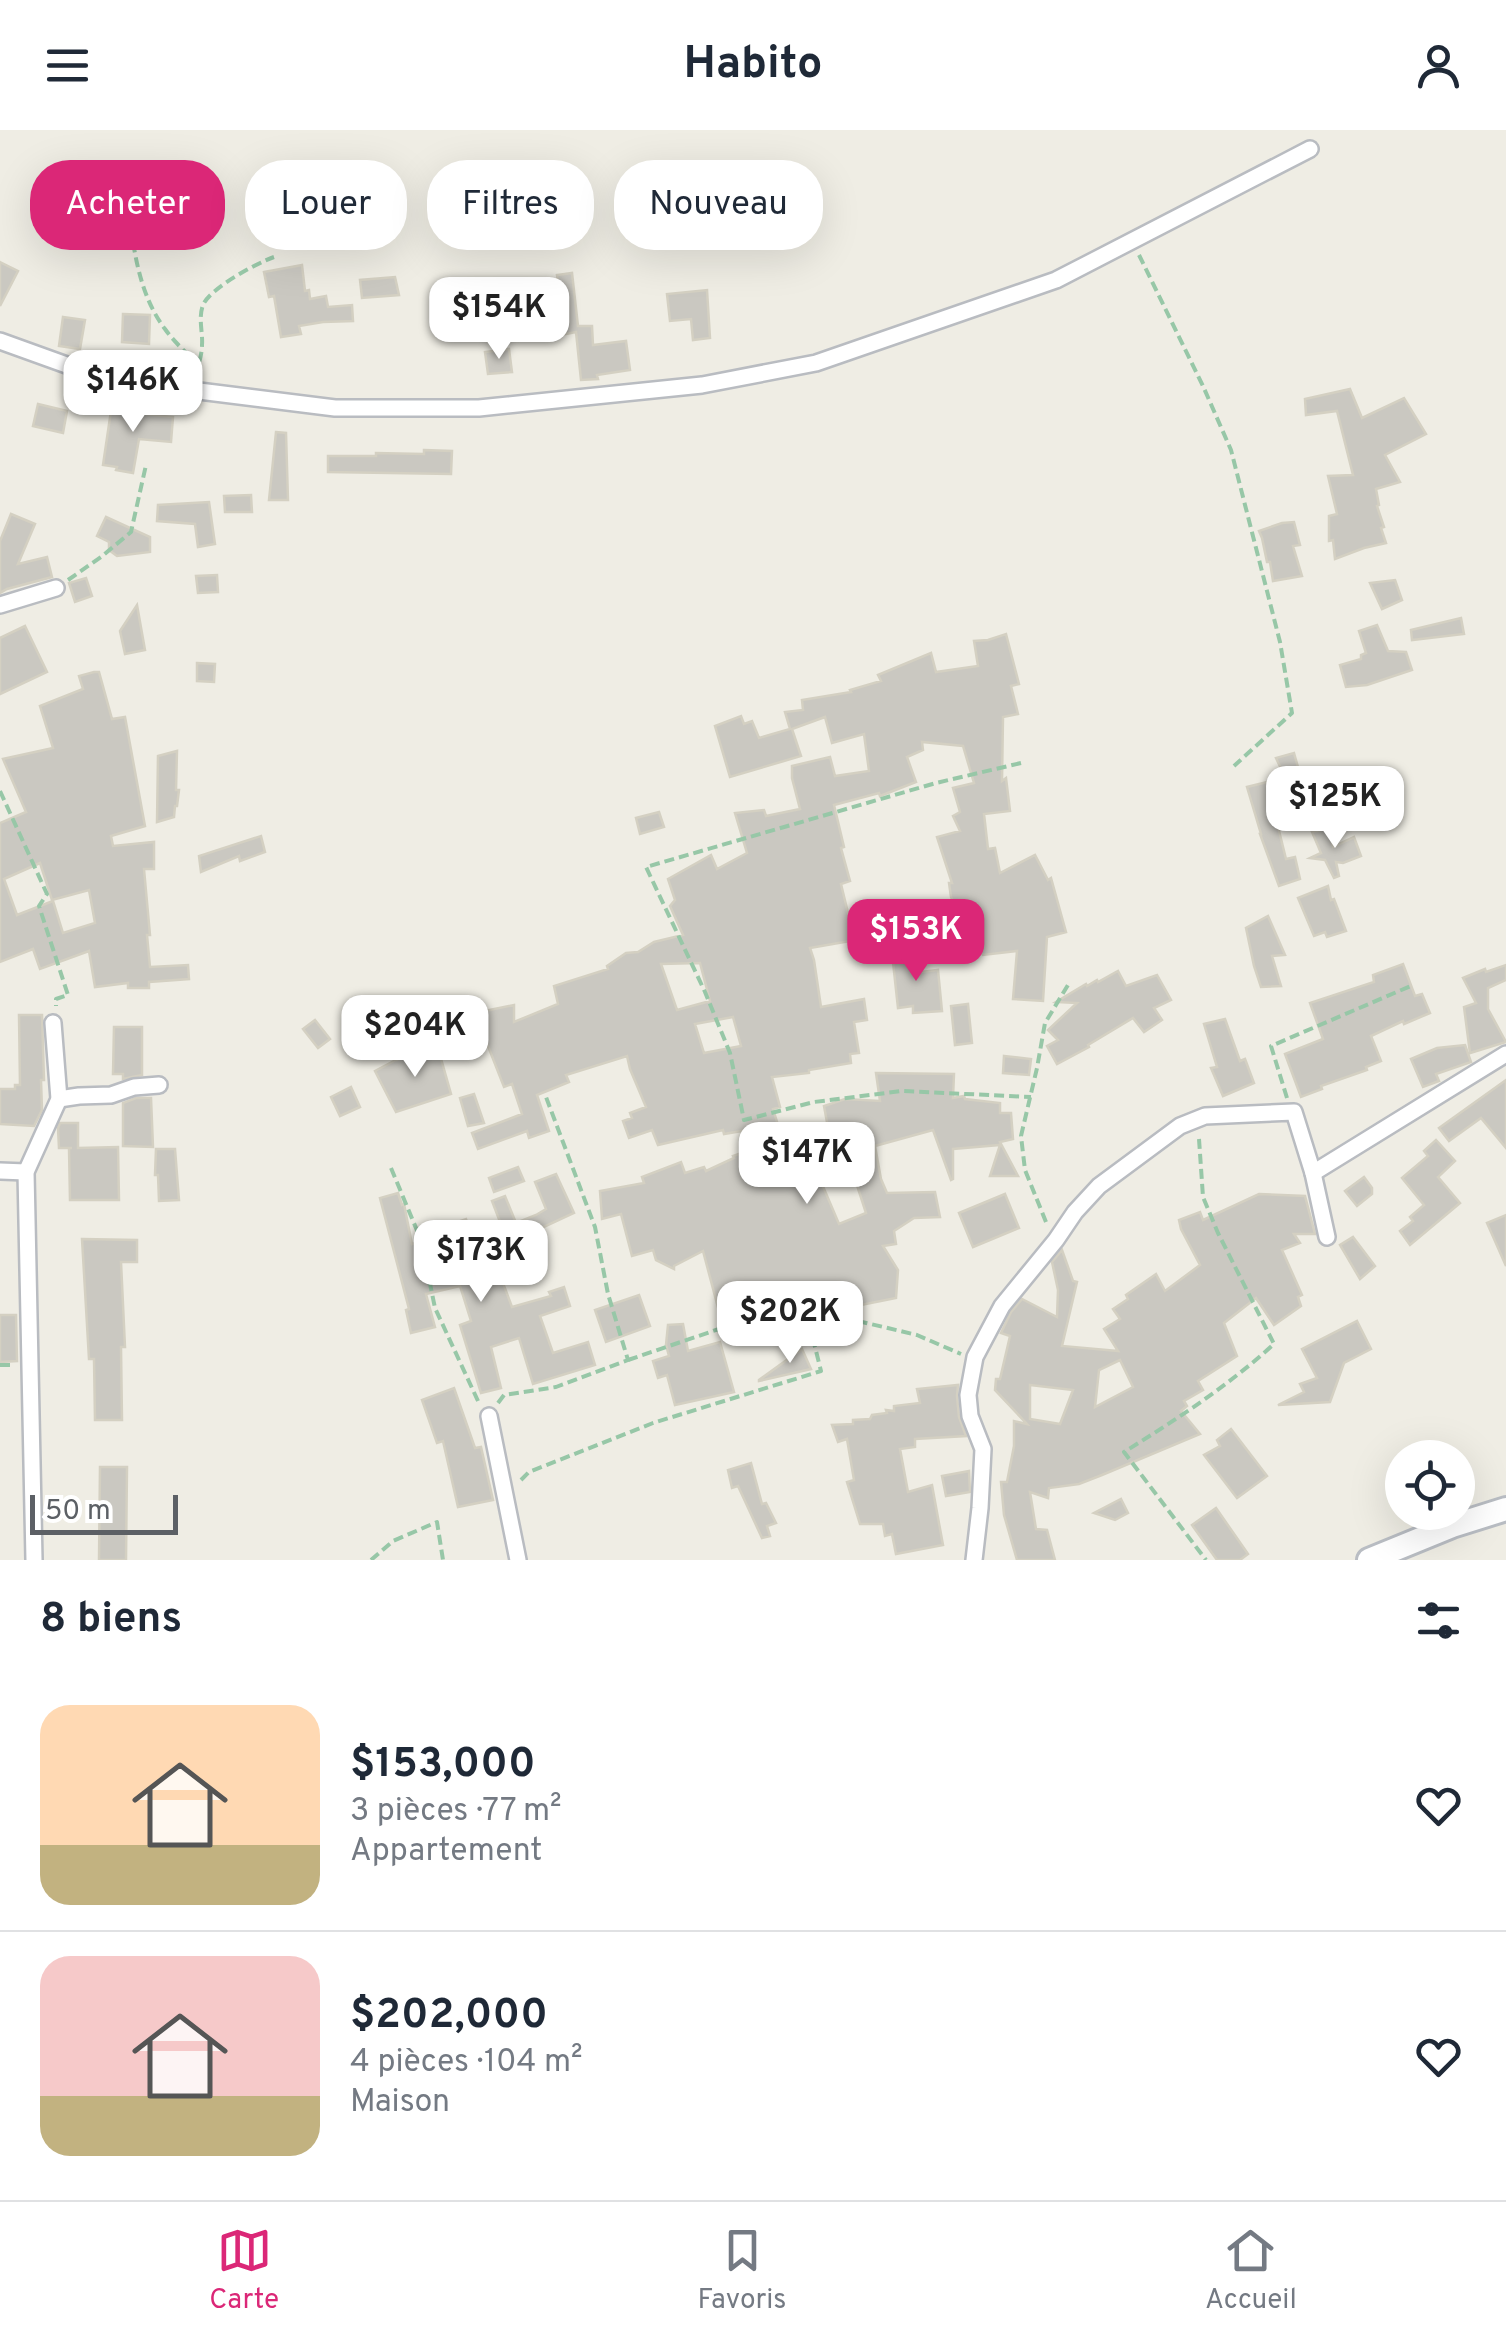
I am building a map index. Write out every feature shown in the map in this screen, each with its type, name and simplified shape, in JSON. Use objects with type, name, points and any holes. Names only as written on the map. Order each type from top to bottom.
[{"type":"main road","points":[[1369,1560],[1506,1509]]},
{"type":"street","points":[[0,342],[86,372],[336,408],[480,408],[702,385],[816,363],[1056,280],[1310,149]]},
{"type":"street","points":[[0,605],[56,588]]},
{"type":"street","points":[[34,1560],[26,1172],[59,1100],[53,1023]]},
{"type":"street","points":[[1313,1173],[1506,1054]]},
{"type":"street","points":[[59,1100],[159,1085]]},
{"type":"street","points":[[974,1560],[983,1449],[970,1416],[968,1395],[975,1357],[1002,1306],[1100,1186],[1180,1126],[1204,1116],[1294,1112],[1327,1237]]},
{"type":"street","points":[[0,1172],[26,1172]]},
{"type":"street","points":[[489,1416],[518,1560]]},
{"type":"path","points":[[1132,242],[1232,450],[1280,642],[1292,713],[1234,766]]},
{"type":"path","points":[[134,250],[136,267],[155,314],[198,365]]},
{"type":"path","points":[[192,390],[203,347],[203,305],[253,264],[274,257]]},
{"type":"path","points":[[56,588],[131,532],[146,465]]},
{"type":"path","points":[[1021,762],[646,866],[730,1053],[744,1120],[814,1102],[902,1091],[1030,1096]]},
{"type":"path","points":[[0,790],[47,894],[39,906],[68,995],[56,999],[53,1023]]},
{"type":"path","points":[[1056,1240],[1024,1170],[1021,1136],[1045,1023],[1068,985]]},
{"type":"path","points":[[1292,1112],[1271,1046],[1413,986]]},
{"type":"path","points":[[546,1097],[595,1227],[608,1294],[628,1360]]},
{"type":"path","points":[[1197,1119],[1203,1198],[1274,1344],[1238,1374],[1124,1452],[1206,1560]]},
{"type":"path","points":[[390,1168],[421,1240],[436,1308],[473,1393],[489,1416],[504,1395],[556,1386],[719,1329]]},
{"type":"path","points":[[505,1493],[530,1472],[653,1423],[822,1370],[808,1322],[837,1316],[918,1335],[952,1352],[975,1357]]},
{"type":"path","points":[[370,1560],[393,1541],[437,1522],[443,1560]]},
{"type":"building","points":[[0,262],[18,271],[0,306]]},
{"type":"building","points":[[302,265],[305,291],[309,290],[310,299],[326,296],[328,307],[352,305],[353,321],[299,326],[301,334],[281,337],[274,296],[269,297],[264,272]]},
{"type":"building","points":[[572,273],[578,326],[592,326],[593,345],[626,341],[630,370],[581,380],[576,332],[566,334],[557,275]]},
{"type":"building","points":[[395,277],[399,295],[362,298],[360,280]]},
{"type":"building","points":[[707,290],[710,338],[693,340],[691,319],[670,321],[667,294]]},
{"type":"building","points":[[123,314],[150,315],[149,344],[122,342]]},
{"type":"building","points":[[63,317],[85,320],[80,349],[59,346]]},
{"type":"building","points":[[509,349],[512,372],[488,374],[485,352]]},
{"type":"building","points":[[1350,389],[1362,418],[1404,398],[1426,434],[1385,455],[1400,482],[1376,489],[1386,543],[1335,559],[1333,540],[1329,541],[1329,516],[1337,514],[1328,476],[1353,475],[1337,411],[1306,415],[1305,399]]},
{"type":"building","points":[[38,404],[67,411],[63,433],[33,426]]},
{"type":"building","points":[[112,404],[145,410],[144,414],[173,417],[171,442],[139,439],[133,473],[103,465]]},
{"type":"building","points":[[276,432],[286,433],[288,500],[269,500]]},
{"type":"building","points":[[424,450],[452,451],[451,474],[328,472],[328,456],[424,454]]},
{"type":"building","points":[[251,495],[252,512],[225,512],[224,496]]},
{"type":"building","points":[[209,502],[215,544],[198,547],[195,524],[157,521],[158,505]]},
{"type":"building","points":[[11,514],[35,524],[18,564],[47,557],[52,577],[0,593],[0,541]]},
{"type":"building","points":[[106,517],[150,537],[150,552],[117,556],[109,550],[109,542],[97,536]]},
{"type":"building","points":[[1294,522],[1300,545],[1293,546],[1302,576],[1273,581],[1259,531]]},
{"type":"building","points":[[217,575],[218,592],[198,593],[196,576]]},
{"type":"building","points":[[86,578],[92,596],[75,602],[69,583]]},
{"type":"building","points":[[1395,580],[1402,600],[1382,609],[1370,583]]},
{"type":"building","points":[[137,605],[145,650],[125,654],[120,631]]},
{"type":"building","points":[[1461,618],[1464,634],[1412,640],[1411,630]]},
{"type":"building","points":[[1377,625],[1388,651],[1406,652],[1412,670],[1367,685],[1346,687],[1340,665],[1361,659],[1366,653],[1359,631]]},
{"type":"building","points":[[25,626],[47,672],[0,694],[0,638]]},
{"type":"building","points":[[1006,634],[1019,684],[1011,686],[1018,714],[1003,717],[1002,781],[1006,778],[1010,811],[984,814],[988,849],[995,848],[1000,873],[1035,855],[1048,880],[1051,878],[1066,932],[1047,937],[1043,1001],[1013,999],[1017,951],[983,955],[951,897],[952,883],[937,837],[960,831],[953,816],[960,812],[953,788],[974,783],[963,746],[922,742],[923,750],[907,757],[916,782],[880,796],[879,793],[834,805],[850,881],[841,884],[849,917],[853,916],[856,940],[810,948],[821,1007],[864,999],[867,1020],[854,1022],[859,1053],[850,1054],[851,1063],[772,1077],[780,1107],[773,1109],[778,1125],[724,1134],[723,1130],[658,1145],[652,1130],[629,1138],[623,1121],[632,1118],[630,1113],[646,1107],[627,1056],[566,1075],[569,1082],[537,1095],[549,1131],[529,1138],[527,1131],[478,1149],[472,1133],[522,1114],[512,1084],[504,1087],[475,1013],[514,1005],[514,1022],[558,1004],[554,986],[608,969],[626,953],[683,935],[670,906],[675,900],[668,879],[711,855],[717,869],[747,853],[735,813],[764,810],[766,816],[800,809],[792,766],[830,757],[835,776],[869,771],[864,734],[832,743],[825,717],[792,729],[801,756],[730,777],[715,726],[741,716],[744,724],[752,721],[759,738],[790,729],[785,712],[803,710],[802,700],[851,692],[881,681],[878,675],[931,653],[936,672],[978,666],[974,641]],"holes":[[[700,963],[710,1001],[677,1010],[661,964]],[[733,1017],[741,1046],[704,1053],[695,1024]]]},
{"type":"building","points":[[197,663],[215,664],[214,682],[197,681]]},
{"type":"building","points":[[99,672],[112,719],[125,717],[145,826],[111,836],[113,846],[154,842],[154,869],[144,869],[150,967],[188,965],[189,979],[149,982],[149,988],[128,988],[128,983],[95,987],[89,951],[40,969],[33,949],[0,962],[0,823],[26,812],[3,759],[53,748],[40,706],[83,689],[79,676]],"holes":[[[40,863],[52,900],[89,890],[95,923],[63,933],[53,901],[17,915],[4,879]]]},
{"type":"building","points":[[177,751],[179,790],[174,817],[157,822],[158,756]]},
{"type":"building","points":[[1294,753],[1310,810],[1302,813],[1276,758]]},
{"type":"building","points":[[1267,782],[1286,859],[1295,857],[1300,879],[1279,886],[1247,787]]},
{"type":"building","points":[[659,812],[664,827],[640,834],[636,818]]},
{"type":"building","points":[[1329,828],[1333,847],[1354,837],[1361,856],[1336,862],[1339,876],[1334,878],[1325,860],[1310,858],[1321,853],[1312,832]]},
{"type":"building","points":[[261,836],[265,852],[240,861],[239,856],[201,872],[199,856]]},
{"type":"building","points":[[1328,886],[1346,931],[1314,936],[1298,898]]},
{"type":"building","points":[[1268,916],[1285,955],[1272,956],[1281,986],[1261,987],[1246,928]]},
{"type":"building","points":[[914,947],[921,972],[938,970],[942,1011],[913,1013],[913,1006],[898,1008],[892,953]]},
{"type":"building","points":[[1403,964],[1415,996],[1422,994],[1430,1013],[1371,1036],[1381,1061],[1301,1097],[1285,1054],[1323,1039],[1310,1003],[1374,982],[1373,975]]},
{"type":"building","points":[[1506,965],[1506,980],[1488,988],[1488,1009],[1506,1042],[1470,1053],[1464,1007],[1476,1003],[1463,978]]},
{"type":"building","points":[[1118,971],[1126,986],[1157,975],[1171,1000],[1154,1008],[1162,1020],[1144,1032],[1133,1018],[1057,1064],[1047,1046],[1058,1040],[1048,1030],[1077,1003],[1056,1002]]},
{"type":"building","points":[[968,1004],[972,1043],[955,1045],[951,1006]]},
{"type":"building","points":[[19,1015],[42,1015],[42,1110],[34,1126],[0,1124],[0,1089],[20,1085]]},
{"type":"building","points":[[1225,1019],[1240,1061],[1245,1059],[1254,1083],[1223,1096],[1211,1068],[1217,1067],[1204,1024]]},
{"type":"building","points":[[315,1020],[330,1039],[318,1048],[303,1029]]},
{"type":"building","points":[[114,1027],[142,1027],[142,1075],[123,1079],[123,1074],[113,1074]]},
{"type":"building","points":[[1465,1045],[1471,1062],[1436,1074],[1439,1081],[1423,1087],[1411,1059],[1437,1048]]},
{"type":"building","points":[[438,1048],[451,1094],[396,1112],[375,1071],[396,1060]]},
{"type":"building","points":[[1004,1056],[1031,1059],[1029,1075],[1003,1073]]},
{"type":"building","points":[[876,1073],[954,1074],[953,1098],[964,1096],[1000,1103],[1000,1113],[1011,1113],[1013,1139],[1000,1142],[1018,1176],[990,1176],[1000,1145],[953,1149],[951,1180],[933,1130],[875,1146],[887,1193],[935,1192],[940,1217],[914,1218],[894,1231],[896,1244],[883,1246],[898,1270],[896,1298],[801,1311],[804,1344],[753,1343],[752,1319],[730,1325],[720,1315],[703,1251],[674,1269],[656,1260],[653,1250],[632,1256],[621,1214],[602,1219],[600,1191],[644,1183],[642,1177],[681,1162],[685,1173],[704,1167],[706,1171],[733,1156],[782,1139],[785,1147],[798,1138],[803,1148],[829,1133],[824,1106],[845,1099],[880,1101]],"holes":[[[853,1173],[866,1213],[839,1224],[822,1184]]]},
{"type":"building","points":[[1506,1080],[1506,1148],[1481,1118],[1449,1141],[1439,1128]]},
{"type":"building","points":[[351,1087],[360,1107],[340,1116],[331,1097]]},
{"type":"building","points":[[474,1094],[484,1123],[468,1126],[460,1098]]},
{"type":"building","points":[[151,1098],[153,1147],[123,1146],[123,1103]]},
{"type":"building","points":[[60,1123],[78,1123],[78,1148],[118,1147],[119,1200],[70,1200],[69,1148],[59,1148]]},
{"type":"building","points":[[1436,1140],[1455,1161],[1438,1177],[1460,1203],[1410,1245],[1400,1231],[1424,1205],[1402,1178],[1428,1156],[1424,1151]]},
{"type":"building","points":[[156,1149],[175,1149],[179,1200],[159,1201]]},
{"type":"building","points":[[518,1167],[524,1181],[494,1192],[489,1178]]},
{"type":"building","points":[[556,1174],[574,1213],[522,1237],[524,1242],[510,1248],[492,1201],[505,1196],[516,1223],[536,1215],[546,1209],[535,1182]]},
{"type":"building","points":[[1364,1177],[1372,1194],[1357,1206],[1345,1191]]},
{"type":"building","points":[[398,1193],[423,1275],[454,1267],[440,1228],[466,1219],[471,1233],[461,1237],[469,1267],[494,1259],[512,1307],[551,1296],[549,1292],[564,1287],[570,1306],[540,1316],[553,1353],[588,1342],[595,1365],[533,1384],[519,1338],[491,1347],[501,1388],[481,1393],[460,1325],[471,1321],[460,1286],[426,1294],[435,1327],[411,1333],[406,1310],[409,1309],[380,1198]]},
{"type":"building","points":[[1005,1194],[1019,1228],[973,1247],[959,1213]]},
{"type":"building","points":[[1259,1194],[1305,1196],[1315,1234],[1294,1234],[1300,1243],[1282,1250],[1302,1295],[1298,1297],[1301,1306],[1274,1325],[1256,1298],[1224,1323],[1237,1356],[1198,1381],[1203,1390],[1184,1401],[1187,1406],[1181,1411],[1200,1434],[1079,1484],[1049,1488],[1048,1498],[1030,1492],[1036,1529],[1047,1530],[1055,1560],[1017,1560],[1004,1515],[1001,1482],[1007,1482],[1014,1421],[1027,1424],[995,1390],[1010,1336],[1001,1333],[1011,1312],[1022,1299],[1057,1317],[1058,1290],[1052,1262],[1062,1250],[1073,1281],[1077,1282],[1062,1346],[1118,1351],[1104,1329],[1120,1319],[1113,1309],[1156,1274],[1165,1291],[1200,1265],[1179,1220],[1200,1212],[1203,1220]],"holes":[[[1120,1360],[1133,1387],[1095,1407],[1099,1370]],[[1030,1385],[1073,1390],[1060,1424],[1030,1419]]]},
{"type":"building","points":[[1506,1215],[1506,1266],[1487,1223]]},
{"type":"building","points":[[1353,1237],[1375,1266],[1360,1279],[1340,1245]]},
{"type":"building","points":[[82,1239],[137,1240],[137,1262],[121,1262],[125,1347],[121,1347],[122,1420],[95,1420],[94,1359],[89,1359]]},
{"type":"building","points":[[639,1295],[650,1326],[606,1342],[595,1310]]},
{"type":"building","points":[[0,1315],[16,1315],[17,1361],[0,1362]]},
{"type":"building","points":[[1357,1321],[1371,1349],[1344,1363],[1330,1402],[1278,1405],[1304,1392],[1300,1384],[1317,1378],[1302,1349]]},
{"type":"building","points":[[683,1324],[688,1351],[720,1342],[734,1392],[675,1405],[667,1375],[658,1378],[653,1361],[669,1356],[668,1325]]},
{"type":"building","points":[[802,1349],[811,1369],[759,1381],[759,1380]]},
{"type":"building","points":[[958,1385],[959,1417],[966,1436],[915,1439],[915,1447],[900,1449],[908,1492],[932,1485],[943,1545],[896,1554],[892,1534],[885,1536],[883,1524],[860,1524],[847,1482],[854,1480],[847,1439],[838,1442],[832,1425],[853,1424],[853,1420],[894,1411],[894,1406],[920,1403],[917,1389]]},
{"type":"building","points":[[454,1388],[475,1448],[481,1447],[493,1500],[458,1507],[443,1441],[437,1443],[422,1400]]},
{"type":"building","points":[[1231,1429],[1267,1476],[1237,1498],[1204,1455],[1220,1446],[1217,1440]]},
{"type":"building","points":[[751,1463],[762,1504],[766,1503],[776,1523],[767,1526],[770,1536],[762,1538],[738,1486],[732,1488],[728,1470]]},
{"type":"building","points":[[100,1467],[127,1467],[126,1560],[99,1560]]},
{"type":"building","points":[[969,1471],[970,1492],[946,1496],[942,1476]]},
{"type":"building","points":[[1121,1499],[1128,1513],[1115,1520],[1094,1513]]},
{"type":"building","points":[[1216,1508],[1248,1554],[1240,1560],[1217,1560],[1192,1525]]}]
